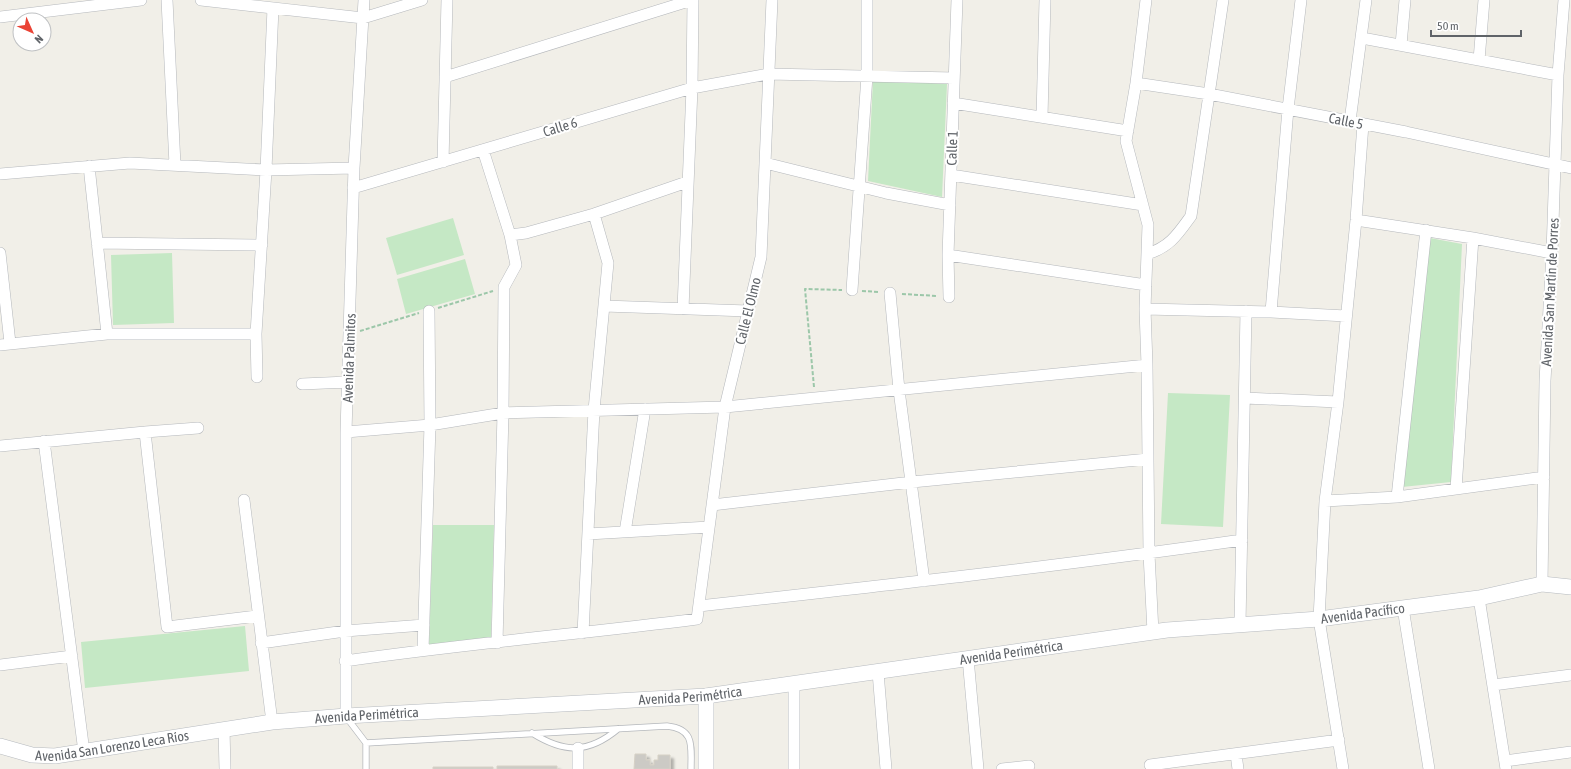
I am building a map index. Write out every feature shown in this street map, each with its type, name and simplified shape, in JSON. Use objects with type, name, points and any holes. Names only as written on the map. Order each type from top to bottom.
[{"type":"street","points":[[0,17],[72,5],[141,0]]},
{"type":"street","points":[[167,0],[175,165]]},
{"type":"street","points":[[201,0],[363,18],[422,0]]},
{"type":"street","name":"Avenida Palmitos","points":[[346,716],[346,432],[353,188],[364,0]]},
{"type":"street","points":[[443,162],[447,0]]},
{"type":"street","points":[[445,77],[693,0],[692,88],[683,309]]},
{"type":"street","name":"Calle El Olmo","points":[[583,633],[697,620],[725,407],[761,257],[772,0]]},
{"type":"street","points":[[852,290],[867,76],[867,0]]},
{"type":"street","name":"Calle 1","points":[[949,297],[948,255],[957,0]]},
{"type":"street","points":[[1042,118],[1045,0]]},
{"type":"street","points":[[1146,0],[1136,83],[1126,140],[1148,226],[1145,308],[1149,554],[1153,632]]},
{"type":"street","points":[[1147,254],[1163,248],[1171,242],[1191,216],[1223,0]]},
{"type":"street","points":[[1271,312],[1288,109],[1301,0]]},
{"type":"street","points":[[1350,122],[1366,0]]},
{"type":"street","points":[[1401,45],[1405,0]]},
{"type":"street","points":[[1479,60],[1484,0]]},
{"type":"street","name":"Avenida San Martín de Porres","points":[[1542,584],[1546,381],[1558,75],[1564,0]]},
{"type":"street","points":[[257,377],[256,334],[266,170],[273,8]]},
{"type":"street","points":[[1362,38],[1558,75]]},
{"type":"street","name":"Calle 6","points":[[353,188],[692,88],[768,74],[954,78]]},
{"type":"street","name":"Calle 5","points":[[1136,83],[1209,94],[1406,132],[1571,168]]},
{"type":"street","points":[[953,103],[1128,131]]},
{"type":"street","points":[[1343,769],[1319,619],[1325,502],[1338,402],[1356,220],[1363,124]]},
{"type":"street","points":[[483,150],[510,234],[516,265],[504,287],[503,413],[497,643]]},
{"type":"street","points":[[0,174],[130,163],[266,170],[354,168]]},
{"type":"street","points":[[765,163],[886,193],[950,205]]},
{"type":"street","points":[[89,166],[107,334]]},
{"type":"street","points":[[951,175],[1143,205]]},
{"type":"street","points":[[510,234],[526,233],[594,214],[687,182]]},
{"type":"street","points":[[345,661],[423,650],[583,633],[594,410],[608,263],[594,214]]},
{"type":"street","points":[[1356,220],[1426,230],[1552,253]]},
{"type":"street","points":[[1397,497],[1426,230]]},
{"type":"street","points":[[1456,489],[1473,238]]},
{"type":"street","points":[[97,243],[262,245]]},
{"type":"street","points":[[0,253],[5,344],[107,334],[256,334]]},
{"type":"street","points":[[948,255],[1146,285]]},
{"type":"street","points":[[890,293],[899,390],[924,581]]},
{"type":"street","points":[[604,306],[748,311]]},
{"type":"street","points":[[1145,308],[1346,316]]},
{"type":"street","points":[[423,650],[430,425],[429,311]]},
{"type":"street","points":[[1240,625],[1246,311]]},
{"type":"street","points":[[346,432],[430,425],[503,413],[725,407],[1147,365]]},
{"type":"street","points":[[302,384],[348,382]]},
{"type":"street","points":[[1245,398],[1338,402]]},
{"type":"street","points":[[625,532],[645,409]]},
{"type":"street","points":[[0,446],[198,428]]},
{"type":"street","points":[[145,432],[167,626],[257,616]]},
{"type":"street","points":[[44,441],[84,752]]},
{"type":"street","points":[[712,505],[912,482],[1148,460]]},
{"type":"street","points":[[1325,502],[1397,497],[1544,477]]},
{"type":"street","points":[[244,500],[257,616],[272,722]]},
{"type":"street","points":[[588,534],[710,526]]},
{"type":"street","points":[[699,606],[1149,554],[1242,540]]},
{"type":"street","name":"Avenida Pacífico","points":[[1153,632],[1319,619],[1479,598],[1542,584],[1571,587]]},
{"type":"street","points":[[1479,598],[1505,765],[1571,752]]},
{"type":"street","points":[[1403,608],[1429,769]]},
{"type":"street","points":[[261,643],[345,631],[424,625]]},
{"type":"street","name":"Avenida Perimétrica","points":[[224,729],[272,722],[346,716],[706,696],[1153,632]]},
{"type":"street","points":[[0,665],[72,656]]},
{"type":"street","points":[[968,658],[978,769]]},
{"type":"street","points":[[878,672],[886,769]]},
{"type":"street","points":[[1493,685],[1571,675]]},
{"type":"street","points":[[794,684],[794,769]]},
{"type":"street","points":[[706,696],[706,769]]},
{"type":"street","points":[[224,729],[225,769]]},
{"type":"street","name":"Avenida San Lorenzo Leca Ríos","points":[[0,746],[32,755],[55,756],[224,729]]},
{"type":"street","points":[[1150,765],[1339,740]]},
{"type":"street","points":[[578,748],[578,769]]},
{"type":"street","points":[[1236,754],[1238,769]]},
{"type":"street","points":[[1002,769],[1029,766]]},
{"type":"lane","points":[[346,716],[366,742],[366,769]]},
{"type":"lane","points":[[366,742],[667,726],[677,727],[684,730],[689,737],[691,745],[692,769]]},
{"type":"lane","points":[[532,733],[547,742],[561,747],[578,748],[594,745],[607,738],[618,729]]},
{"type":"path","points":[[815,398],[805,289],[852,290],[949,297]]},
{"type":"green space","points":[[873,80],[947,84],[942,197],[868,181]]},
{"type":"green space","points":[[453,218],[464,255],[397,275],[386,238]]},
{"type":"green space","points":[[1430,238],[1462,244],[1451,482],[1402,487]]},
{"type":"green space","points":[[172,253],[174,323],[113,325],[111,255]]},
{"type":"green space","points":[[465,259],[475,294],[406,314],[397,279]]},
{"type":"green space","points":[[1168,393],[1230,395],[1223,527],[1161,524]]},
{"type":"green space","points":[[433,525],[494,525],[491,640],[429,646]]},
{"type":"green space","points":[[245,626],[249,671],[85,688],[81,642]]},
{"type":"building","points":[[635,754],[646,754],[646,760],[650,760],[650,765],[654,765],[654,760],[658,760],[658,755],[670,755],[670,769],[634,769]]},
{"type":"building","points":[[497,766],[557,766],[557,769],[497,769]]},
{"type":"building","points":[[433,767],[493,767],[493,769],[433,769]]}]
